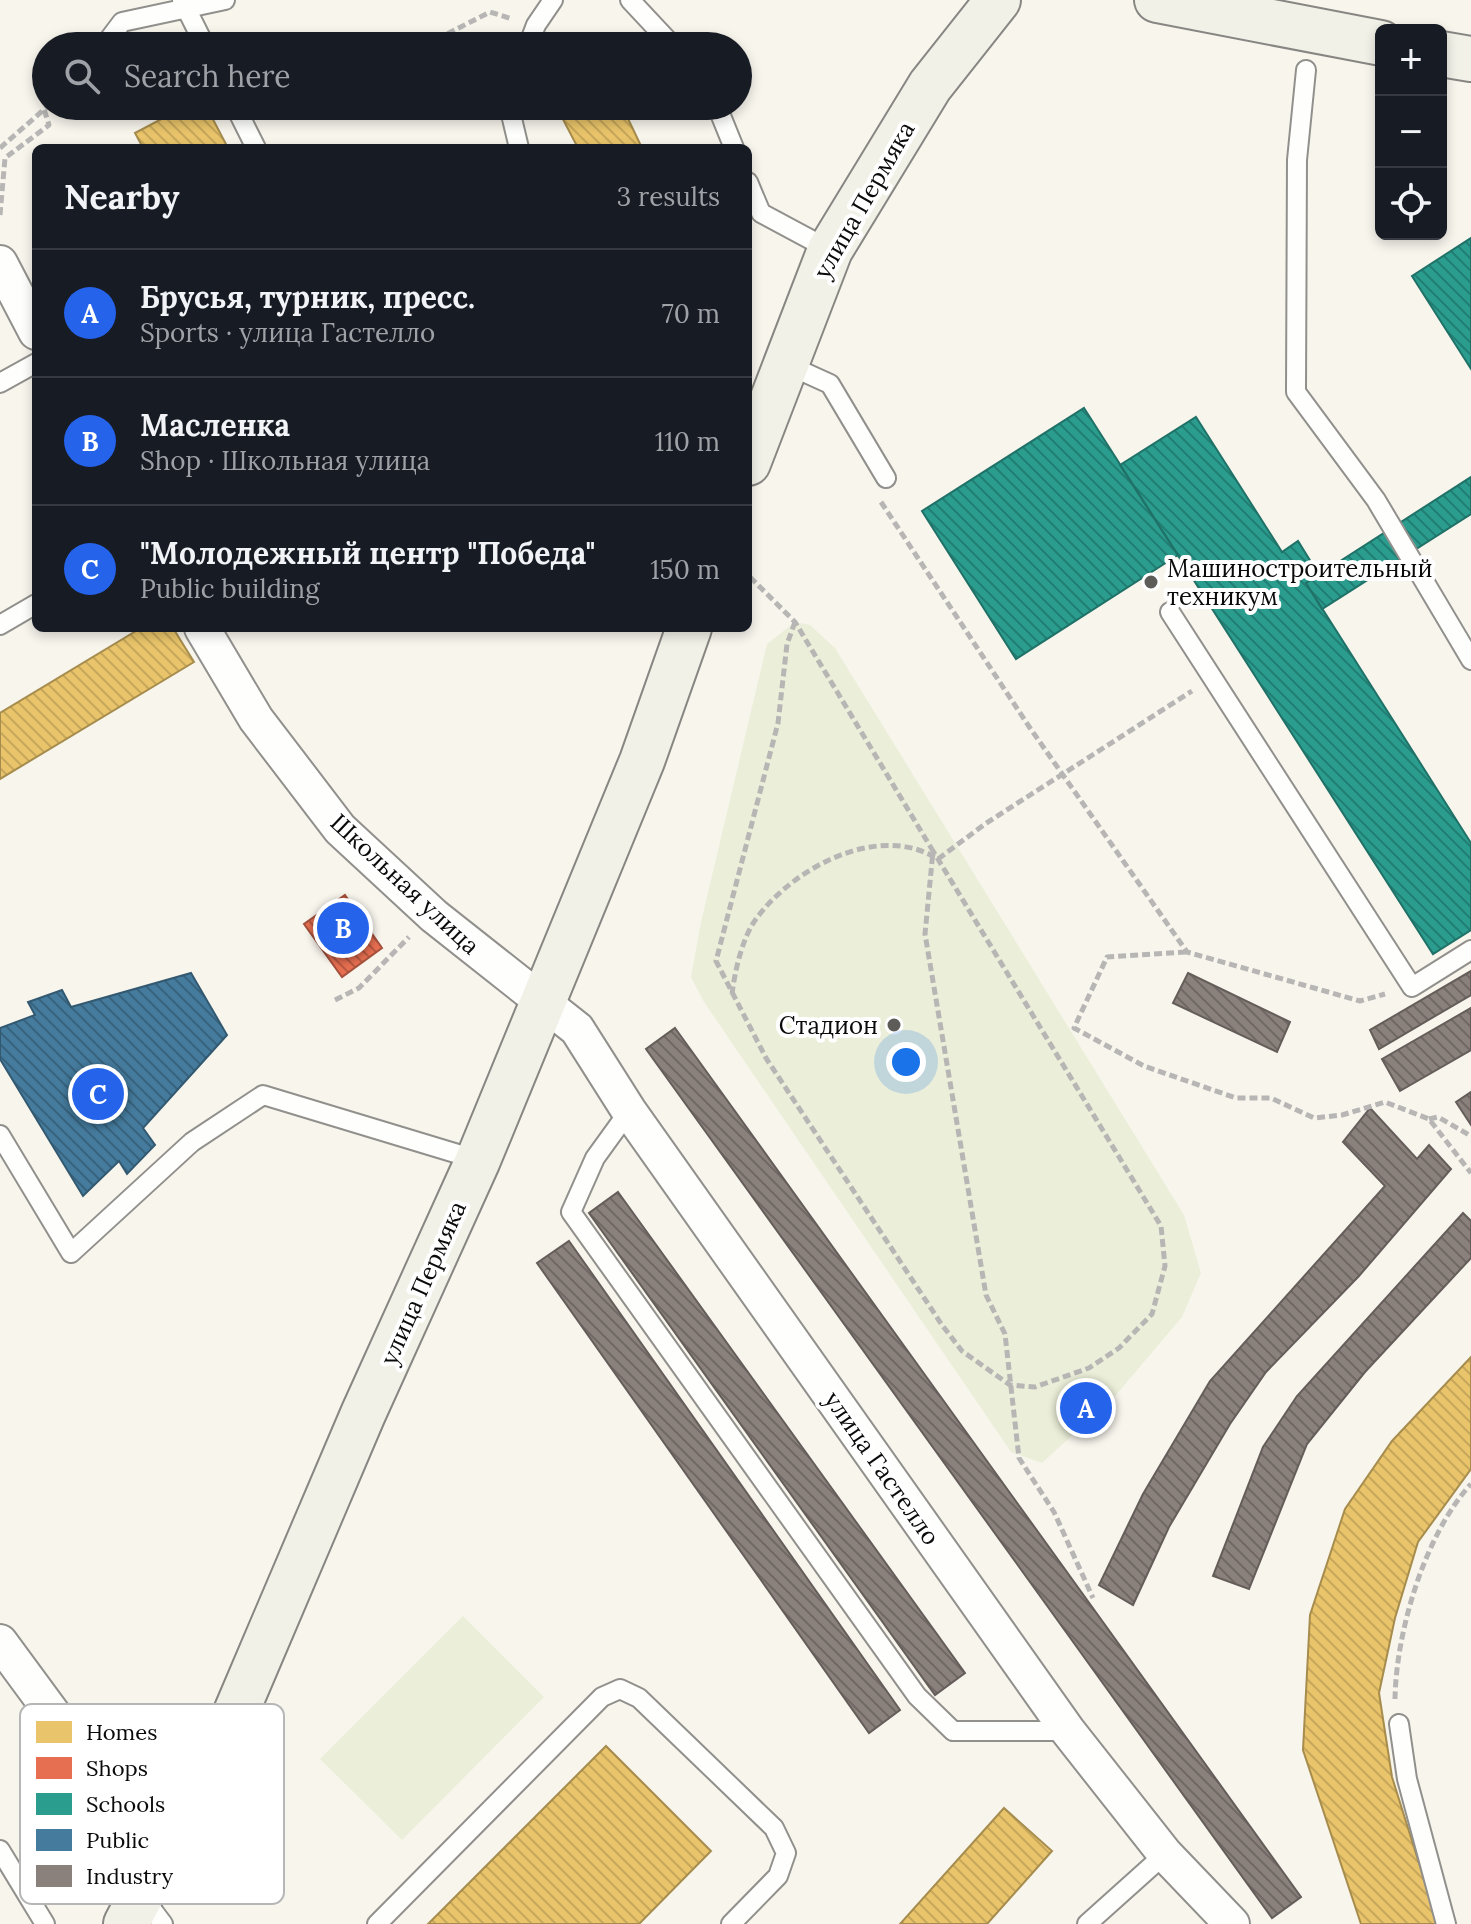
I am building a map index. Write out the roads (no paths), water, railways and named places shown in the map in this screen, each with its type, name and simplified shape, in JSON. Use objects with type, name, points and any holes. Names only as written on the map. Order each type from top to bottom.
[{"type":"main road","name":"улица Пермяка","points":[[752,452],[830,250],[930,86],[998,0]]},
{"type":"main road","points":[[1157,0],[1375,42]]},
{"type":"main road","points":[[1447,55],[1471,59]]},
{"type":"main road","name":"улица Пермяка","points":[[239,1704],[363,1414],[545,1004],[642,761],[688,632]]},
{"type":"street","points":[[0,263],[32,324]]},
{"type":"street","name":"Школьная улица","points":[[204,632],[256,719],[340,829],[434,916],[545,1004]]},
{"type":"street","name":"улица Гастелло","points":[[545,1004],[577,1029],[629,1111],[1068,1731],[1165,1854],[1232,1924]]},
{"type":"street","points":[[0,1642],[46,1704]]},
{"type":"lane","points":[[114,32],[122,22],[184,4],[225,0]]},
{"type":"lane","points":[[630,0],[660,32]]},
{"type":"lane","points":[[184,4],[198,32]]},
{"type":"lane","points":[[536,32],[550,5]]},
{"type":"lane","points":[[1306,70],[1297,160],[1296,392],[1376,500],[1471,660]]},
{"type":"lane","points":[[242,120],[254,144]]},
{"type":"lane","points":[[512,120],[518,144]]},
{"type":"lane","points":[[723,120],[732,144]]},
{"type":"lane","points":[[752,192],[761,213],[830,250]]},
{"type":"lane","points":[[784,363],[830,384],[886,478]]},
{"type":"lane","points":[[0,383],[32,365]]},
{"type":"lane","points":[[0,625],[32,606]]},
{"type":"lane","points":[[1170,612],[1412,987],[1471,950]]},
{"type":"lane","points":[[0,1135],[71,1253],[192,1142],[263,1095],[478,1160]]},
{"type":"lane","points":[[629,1111],[595,1158],[571,1212],[580,1225],[917,1696],[953,1731],[1068,1731]]},
{"type":"lane","points":[[377,1924],[602,1697],[620,1689],[639,1698],[774,1828],[786,1853],[778,1876],[731,1924]]},
{"type":"lane","points":[[1399,1724],[1407,1779],[1446,1924]]},
{"type":"lane","points":[[0,1850],[20,1883]]},
{"type":"lane","points":[[1087,1924],[1165,1854]]},
{"type":"lane","points":[[33,1904],[45,1924]]},
{"type":"place","name":"Машиностроительный техникум","points":[[1151,582]]},
{"type":"place","name":"Масленка","points":[[343,928]]},
{"type":"place","name":"Стадион","points":[[894,1025]]},
{"type":"place","name":"\"Молодежный центр \"Победа\"","points":[[98,1094]]},
{"type":"place","name":"Брусья, турник, пресс.","points":[[1086,1408]]}]
